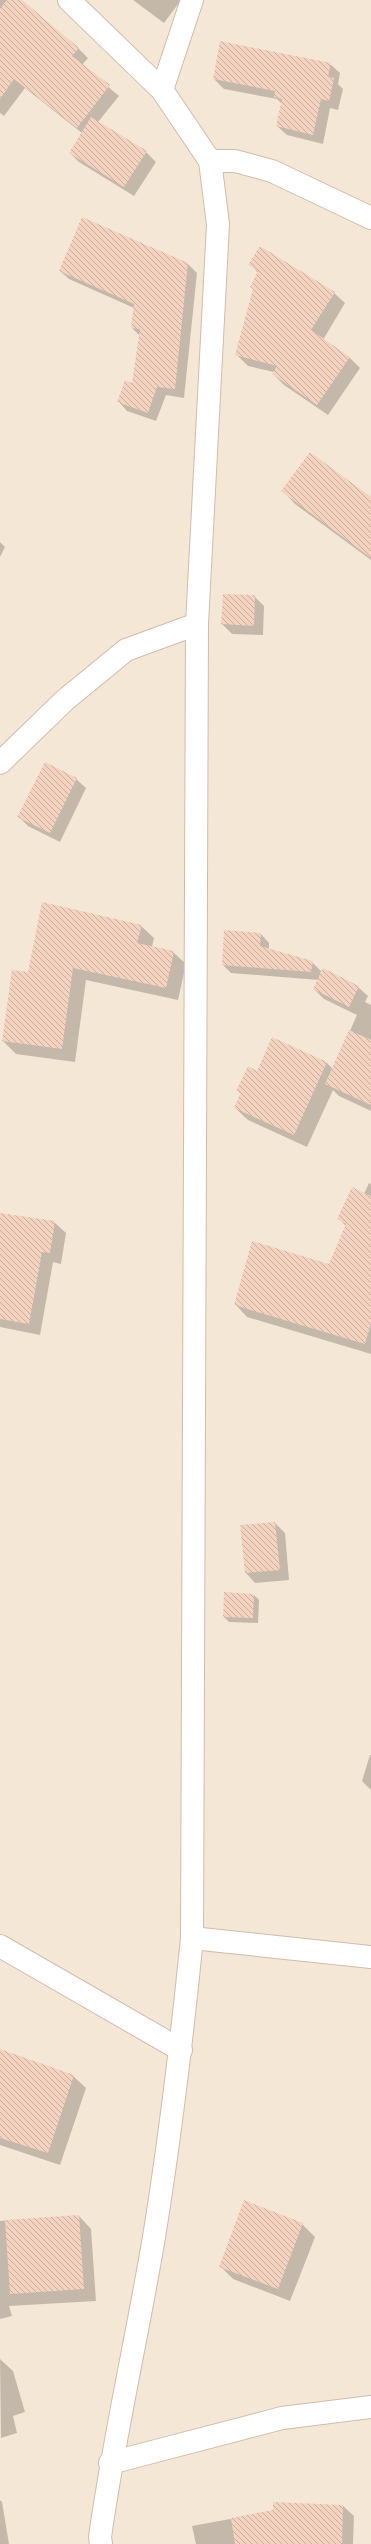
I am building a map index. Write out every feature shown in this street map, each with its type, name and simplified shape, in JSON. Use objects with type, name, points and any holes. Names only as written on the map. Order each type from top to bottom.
[{"type":"street","points":[[69,0],[162,90],[210,161],[218,224],[197,624],[192,1938],[181,2050],[154,2238],[110,2463],[100,2537],[101,2544]]},
{"type":"street","points":[[162,90],[192,0]]},
{"type":"street","points":[[210,161],[235,161],[272,171],[371,218]]},
{"type":"street","points":[[0,763],[65,700],[126,650],[197,624]]},
{"type":"street","points":[[192,1938],[371,1957]]},
{"type":"street","points":[[0,1946],[181,2050]]},
{"type":"street","points":[[110,2463],[282,2418],[371,2407]]},
{"type":"shaded area","points":[[0,0],[371,0],[371,2544],[0,2544]]},
{"type":"building","points":[[7,0],[22,0],[79,48],[72,56],[110,85],[77,128],[14,79],[0,99],[0,9]]},
{"type":"building","points":[[220,41],[331,63],[328,77],[334,78],[329,101],[321,99],[313,135],[276,126],[282,99],[274,97],[275,91],[213,79]]},
{"type":"building","points":[[91,117],[147,151],[124,187],[69,153]]},
{"type":"building","points":[[82,217],[188,263],[175,389],[157,387],[148,413],[117,402],[125,380],[132,383],[140,329],[131,328],[134,304],[59,271]]},
{"type":"building","points":[[260,246],[335,292],[311,330],[350,357],[317,405],[272,374],[277,366],[235,355],[253,289],[250,287],[258,271],[248,265]]},
{"type":"building","points":[[310,452],[371,497],[371,558],[281,491]]},
{"type":"building","points":[[223,594],[255,595],[254,626],[221,624]]},
{"type":"building","points":[[45,762],[77,778],[50,833],[17,817]]},
{"type":"building","points":[[42,902],[142,925],[137,943],[174,951],[166,988],[73,968],[62,1049],[2,1041],[12,970],[28,972]]},
{"type":"building","points":[[224,930],[261,933],[260,946],[313,961],[311,972],[222,965]]},
{"type":"building","points":[[323,968],[359,986],[349,1007],[313,989]]},
{"type":"building","points":[[349,1030],[371,1040],[371,1105],[325,1084]]},
{"type":"building","points":[[272,1037],[327,1062],[294,1135],[234,1108],[241,1092],[236,1091],[248,1066],[257,1071]]},
{"type":"building","points":[[352,1187],[371,1196],[371,1323],[365,1344],[234,1305],[252,1241],[329,1264],[346,1224],[337,1219]]},
{"type":"building","points":[[0,1213],[55,1221],[50,1253],[42,1252],[29,1324],[0,1319]]},
{"type":"building","points":[[275,1522],[280,1570],[245,1573],[240,1525]]},
{"type":"building","points":[[224,1592],[254,1594],[253,1618],[223,1617]]},
{"type":"building","points":[[0,2049],[74,2075],[48,2153],[0,2138]]},
{"type":"building","points":[[244,2200],[303,2223],[278,2289],[219,2267]]},
{"type":"building","points":[[79,2215],[84,2289],[10,2294],[5,2220]]},
{"type":"building","points":[[273,2502],[343,2505],[342,2544],[235,2544],[231,2518],[273,2510]]}]
